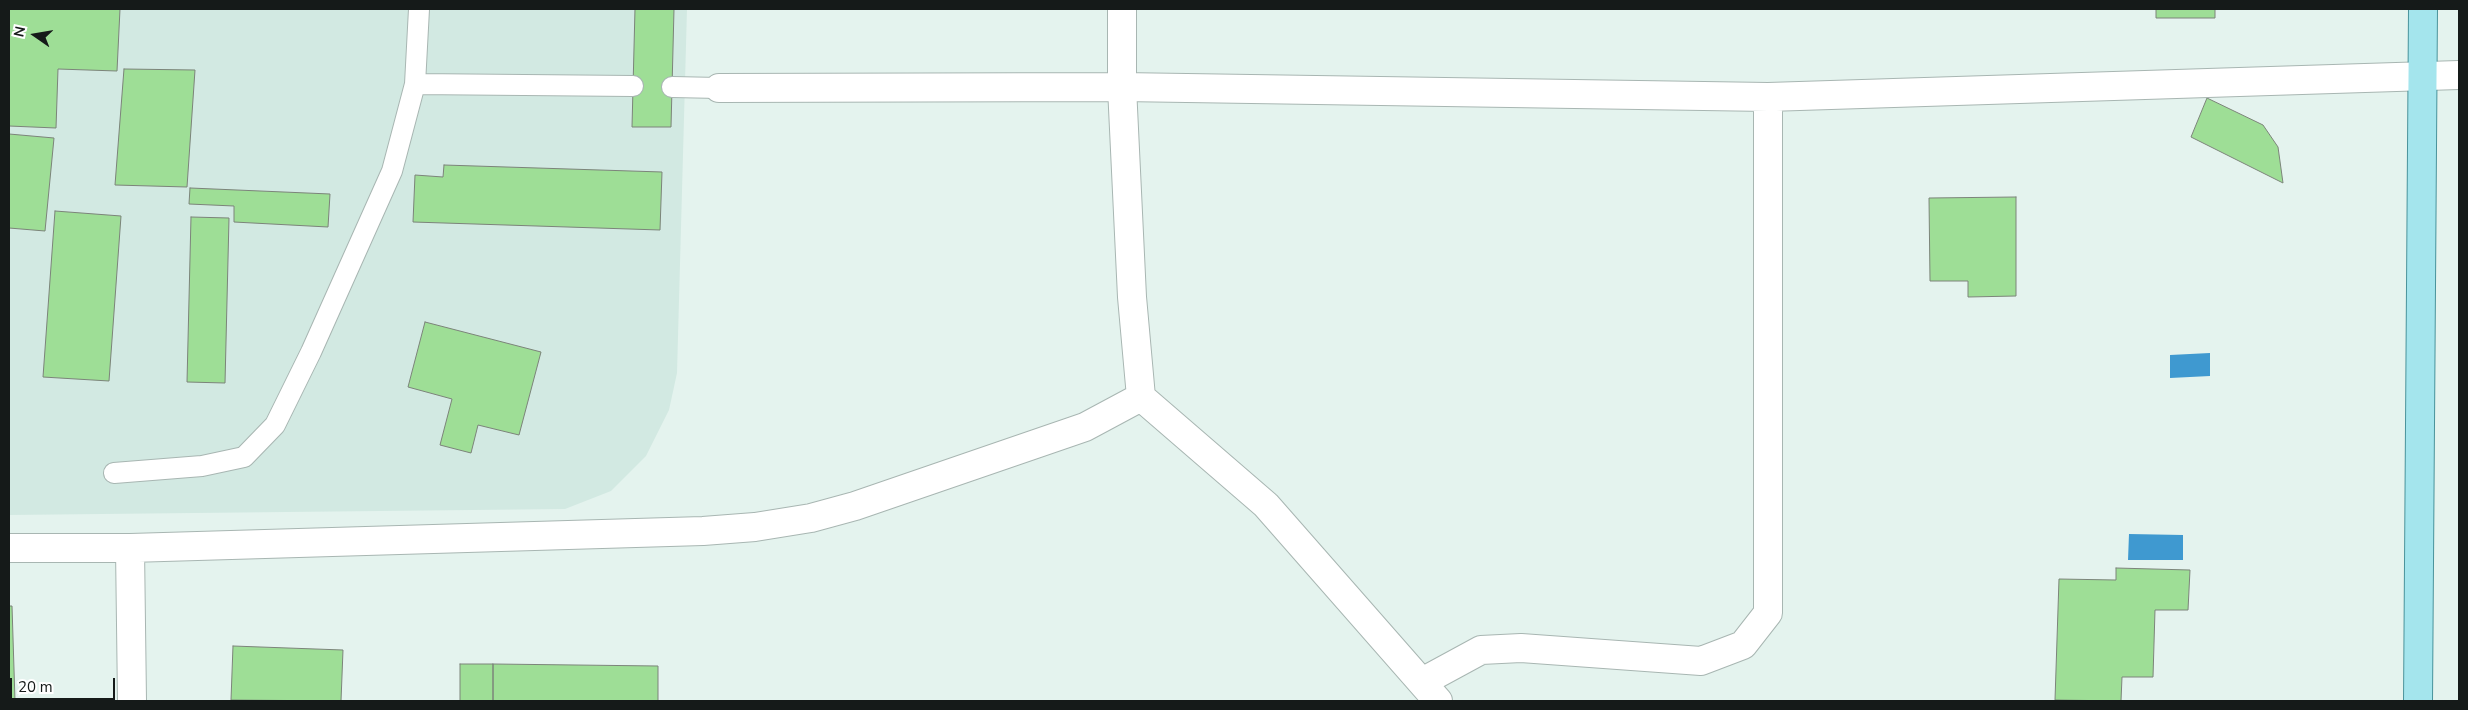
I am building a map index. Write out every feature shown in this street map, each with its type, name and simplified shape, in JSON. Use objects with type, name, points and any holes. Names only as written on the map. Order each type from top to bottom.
[{"type":"main road","points":[[2418,701],[2423,9]]},
{"type":"street","points":[[1122,9],[1122,87],[1132,296],[1141,397],[1266,505],[1430,691],[1481,650],[1521,648],[1701,661],[1743,645],[1768,613],[1768,97]]},
{"type":"street","points":[[719,88],[1122,87],[1768,97],[2459,75]]},
{"type":"street","points":[[9,548],[130,548],[702,531],[755,527],[811,518],[855,506],[1085,427],[1141,397]]},
{"type":"street","points":[[130,548],[132,701]]},
{"type":"lane","points":[[114,473],[202,466],[244,457],[275,425],[311,352],[392,171],[415,84],[419,9]]},
{"type":"lane","points":[[415,84],[633,86]]},
{"type":"lane","points":[[672,87],[719,88]]},
{"type":"shaded area","points":[[9,9],[687,9],[677,373],[669,410],[646,456],[611,491],[565,509],[9,515]]},
{"type":"water","points":[[2210,353],[2210,376],[2170,378],[2170,355]]},
{"type":"water","points":[[2129,534],[2183,535],[2183,560],[2128,560]]},
{"type":"building","points":[[9,9],[120,9],[117,71],[58,69],[56,128],[9,126]]},
{"type":"building","points":[[635,9],[674,9],[671,127],[632,127]]},
{"type":"building","points":[[2156,9],[2215,9],[2215,18],[2156,18]]},
{"type":"building","points":[[124,69],[195,70],[187,187],[115,185]]},
{"type":"building","points":[[2207,98],[2263,125],[2278,147],[2283,183],[2191,137]]},
{"type":"building","points":[[9,134],[54,138],[45,231],[9,228]]},
{"type":"building","points":[[444,165],[662,172],[660,230],[413,222],[415,175],[443,177]]},
{"type":"building","points":[[190,188],[330,194],[328,227],[234,222],[234,206],[189,204]]},
{"type":"building","points":[[2016,197],[2016,296],[1968,297],[1968,281],[1930,281],[1929,198]]},
{"type":"building","points":[[55,211],[121,216],[109,381],[43,377]]},
{"type":"building","points":[[191,217],[229,218],[225,383],[187,382]]},
{"type":"building","points":[[425,322],[541,352],[519,435],[478,425],[471,453],[440,445],[452,399],[408,387]]},
{"type":"building","points":[[2116,568],[2190,570],[2188,610],[2155,610],[2153,677],[2122,677],[2121,701],[2055,700],[2059,579],[2116,580]]},
{"type":"building","points":[[9,606],[12,606],[15,701],[9,701]]},
{"type":"building","points":[[233,646],[343,650],[341,701],[231,700]]},
{"type":"building","points":[[460,664],[493,664],[493,701],[460,701]]},
{"type":"building","points":[[493,664],[658,666],[658,701],[493,701]]}]
